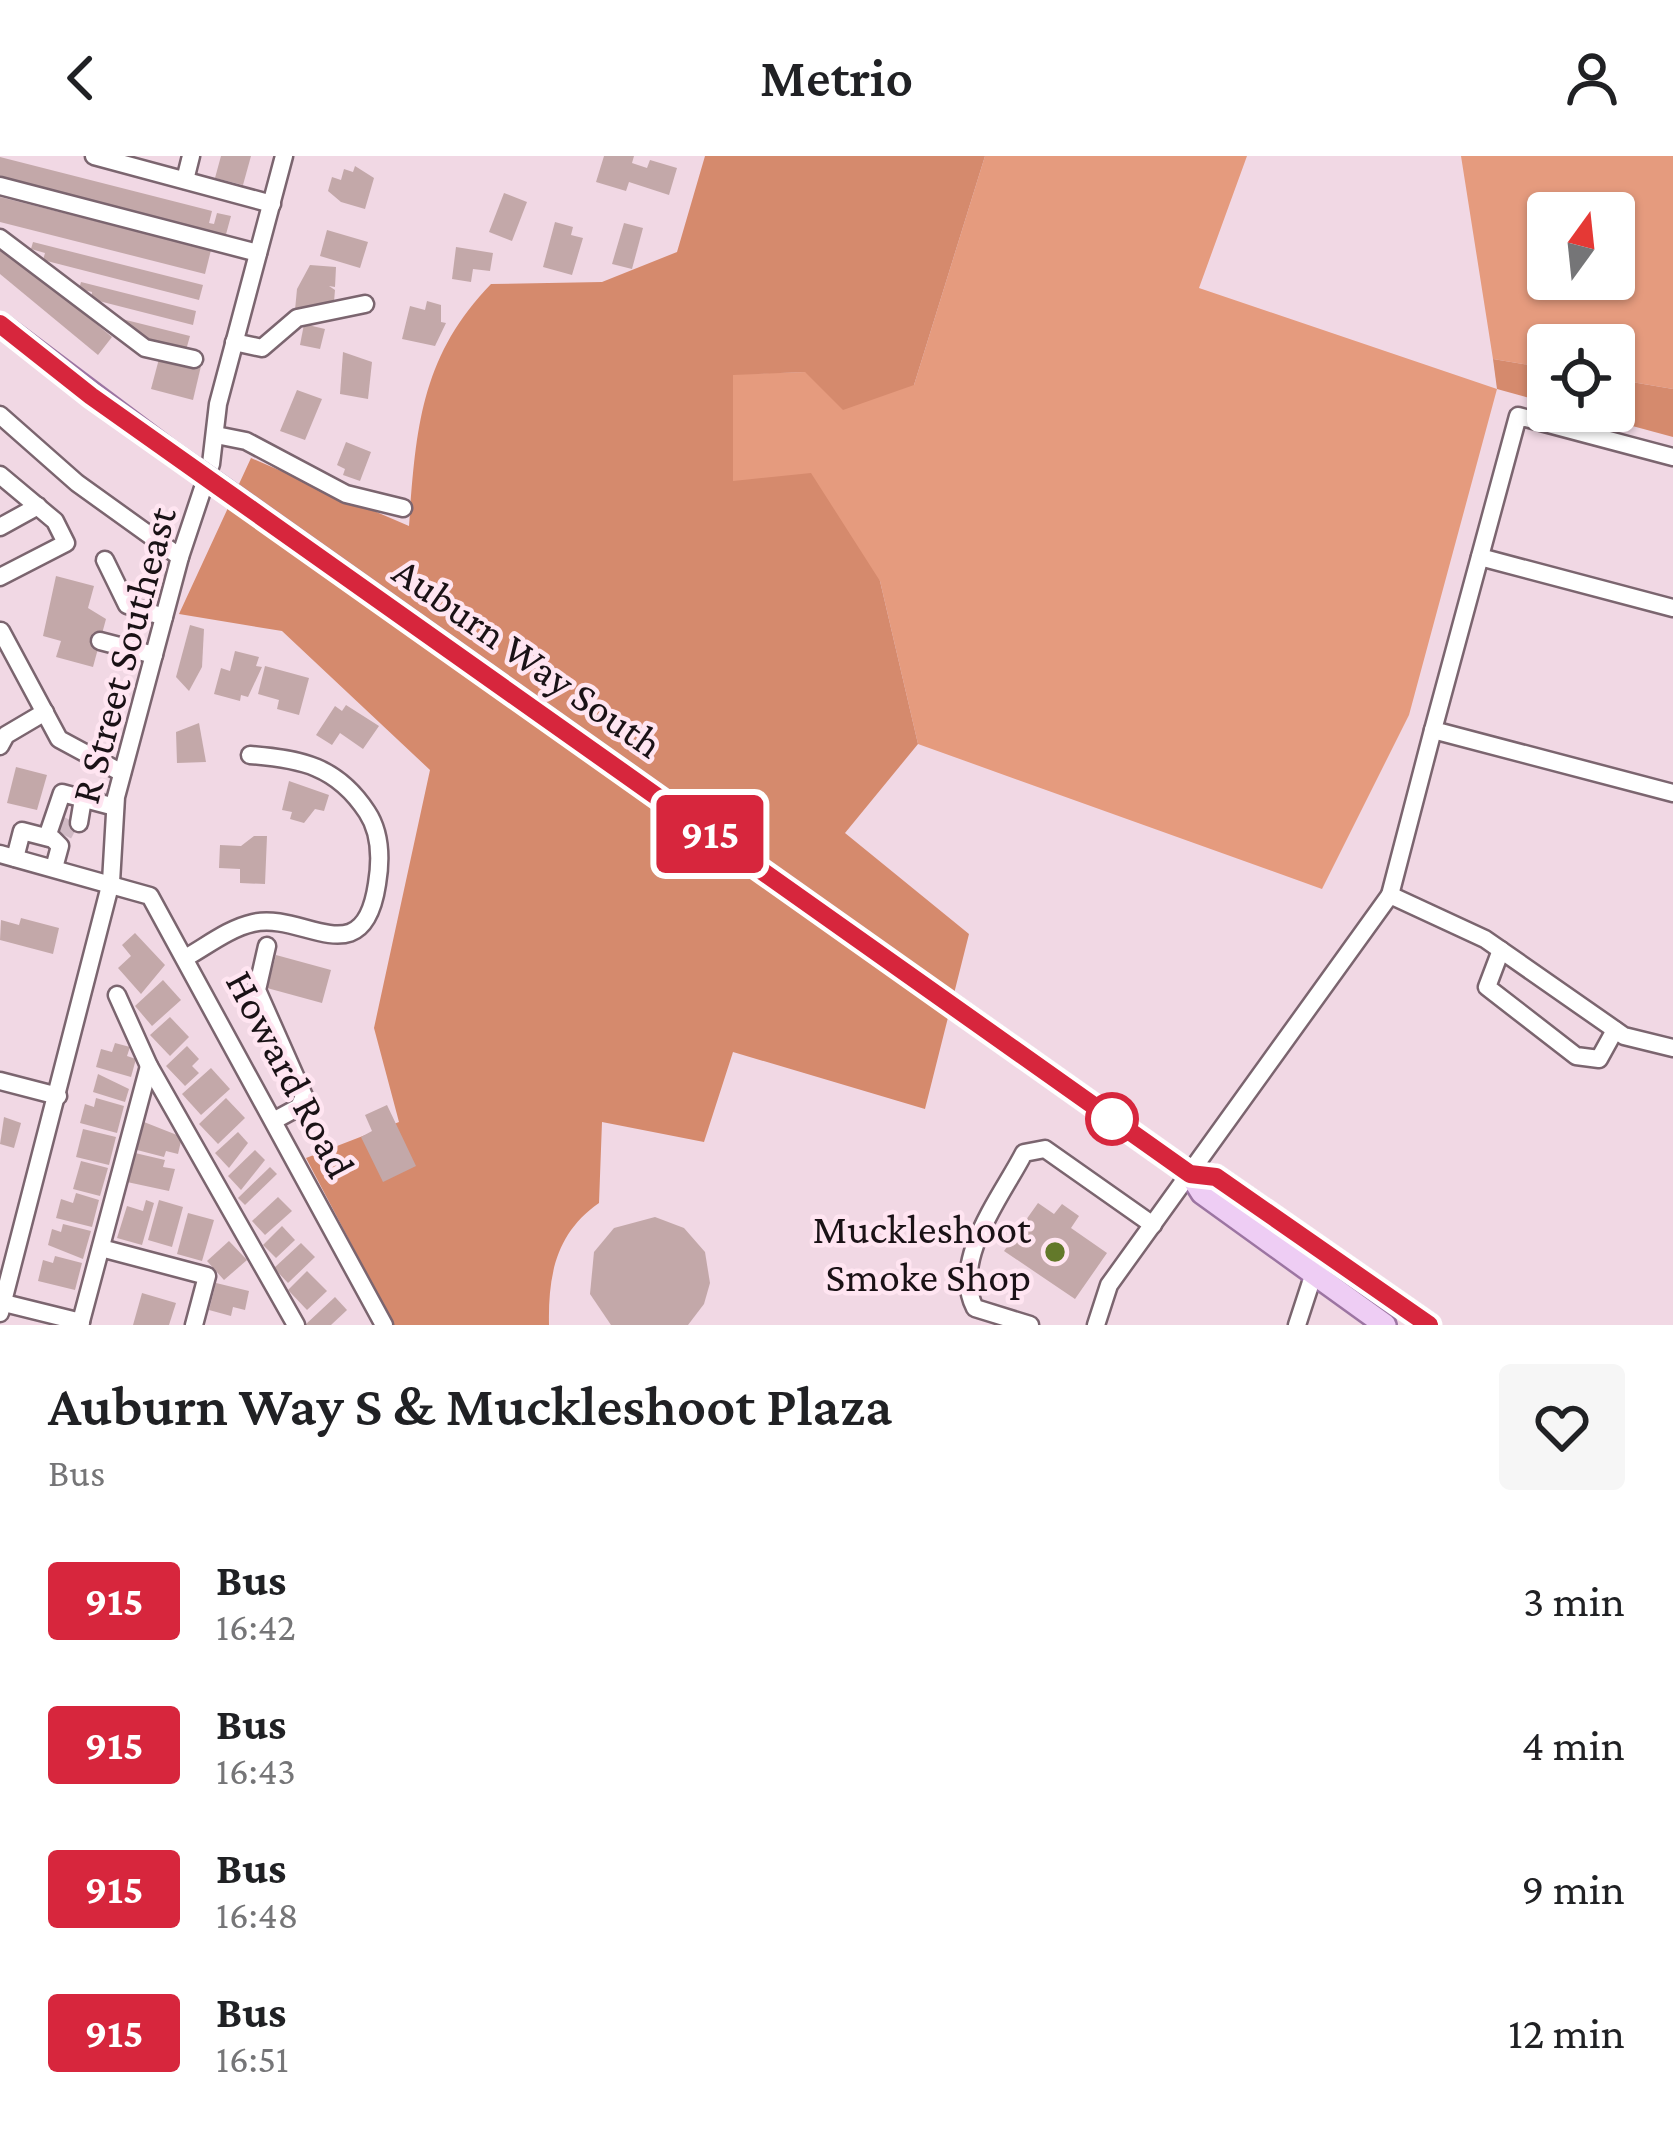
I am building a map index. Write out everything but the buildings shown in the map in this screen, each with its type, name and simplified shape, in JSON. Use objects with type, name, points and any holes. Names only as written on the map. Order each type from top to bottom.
[{"type":"main road","name":"Auburn Way South","points":[[0,324],[169,451],[1190,1174],[1202,1193],[1385,1325]]},
{"type":"main road","name":"Auburn Way South","points":[[1190,1174],[1216,1177],[1429,1325]]},
{"type":"street","points":[[94,156],[272,204]]},
{"type":"street","points":[[185,181],[191,156]]},
{"type":"street","name":"R Street Southeast","points":[[1,1306],[111,882],[122,773],[216,435],[234,342],[284,156]]},
{"type":"street","points":[[0,186],[258,253]]},
{"type":"street","points":[[0,238],[145,348],[194,359]]},
{"type":"street","points":[[234,342],[262,348],[297,318],[365,304]]},
{"type":"street","points":[[1096,1325],[1109,1286],[1390,895],[1518,416],[1673,457]]},
{"type":"street","points":[[2,420],[77,483],[180,557]]},
{"type":"street","points":[[216,435],[246,441],[346,494],[403,508]]},
{"type":"street","points":[[0,475],[38,506],[66,543],[0,578]]},
{"type":"street","points":[[0,526],[38,506]]},
{"type":"street","points":[[1480,557],[1673,608]]},
{"type":"street","points":[[106,560],[127,605],[164,617]]},
{"type":"street","points":[[2,631],[67,746],[122,773]]},
{"type":"street","points":[[100,641],[154,655]]},
{"type":"street","points":[[0,746],[6,735],[45,712]]},
{"type":"street","points":[[1433,730],[1673,793]]},
{"type":"street","points":[[188,957],[254,922],[324,936],[353,930],[362,925],[376,889],[378,842],[372,820],[344,784],[304,759],[250,755]]},
{"type":"street","points":[[8,856],[22,831],[69,828],[115,807]]},
{"type":"street","points":[[54,868],[69,828]]},
{"type":"street","name":"Howard Road","points":[[8,856],[150,896],[188,957],[384,1325]]},
{"type":"street","points":[[1390,895],[1442,914],[1615,1030],[1673,1048]]},
{"type":"street","points":[[267,946],[257,990],[304,1096],[299,1107],[274,1120]]},
{"type":"street","points":[[1501,950],[1487,987],[1576,1056],[1599,1059],[1615,1030]]},
{"type":"street","points":[[117,995],[149,1066],[296,1325]]},
{"type":"street","points":[[1,1306],[81,1323],[149,1066]]},
{"type":"street","points":[[0,1081],[58,1096]]},
{"type":"street","points":[[1030,1325],[979,1317],[966,1280],[970,1259],[1024,1153],[1032,1147],[1045,1149],[1153,1225]]},
{"type":"street","points":[[101,1248],[207,1276],[194,1325]]},
{"type":"street","points":[[1297,1325],[1314,1273]]},
{"type":"shaded area","points":[[705,156],[985,156],[914,385],[843,410],[805,372],[733,375],[733,481],[811,473],[880,581],[918,744],[845,833],[969,934],[925,1109],[733,1052],[704,1142],[602,1122],[599,1203],[573,1228],[558,1256],[550,1289],[549,1325],[394,1325],[306,1158],[399,1122],[374,1028],[430,770],[282,631],[179,614],[251,458],[409,526],[426,397],[449,339],[467,311],[491,284],[602,282],[677,252]]},
{"type":"shaded area","points":[[985,156],[1247,156],[1199,288],[1497,389],[1409,715],[1322,889],[918,744],[880,581],[733,482],[733,374],[805,372],[914,385]]},
{"type":"shaded area","points":[[1461,156],[1673,156],[1673,389],[1635,383],[1635,324],[1527,324],[1527,365],[1493,359]]},
{"type":"shaded area","points":[[1493,359],[1527,365],[1527,397],[1497,389]]},
{"type":"shaded area","points":[[1635,383],[1673,389],[1673,437],[1635,427]]},
{"type":"tunnel","points":[[64,835],[72,819]]},
{"type":"bus line","name":"915","points":[[0,324],[91,396],[1190,1174],[1216,1177],[1429,1325]]},
{"type":"place","name":"Muckleshoot Smoke Shop","points":[[1055,1252]]}]
